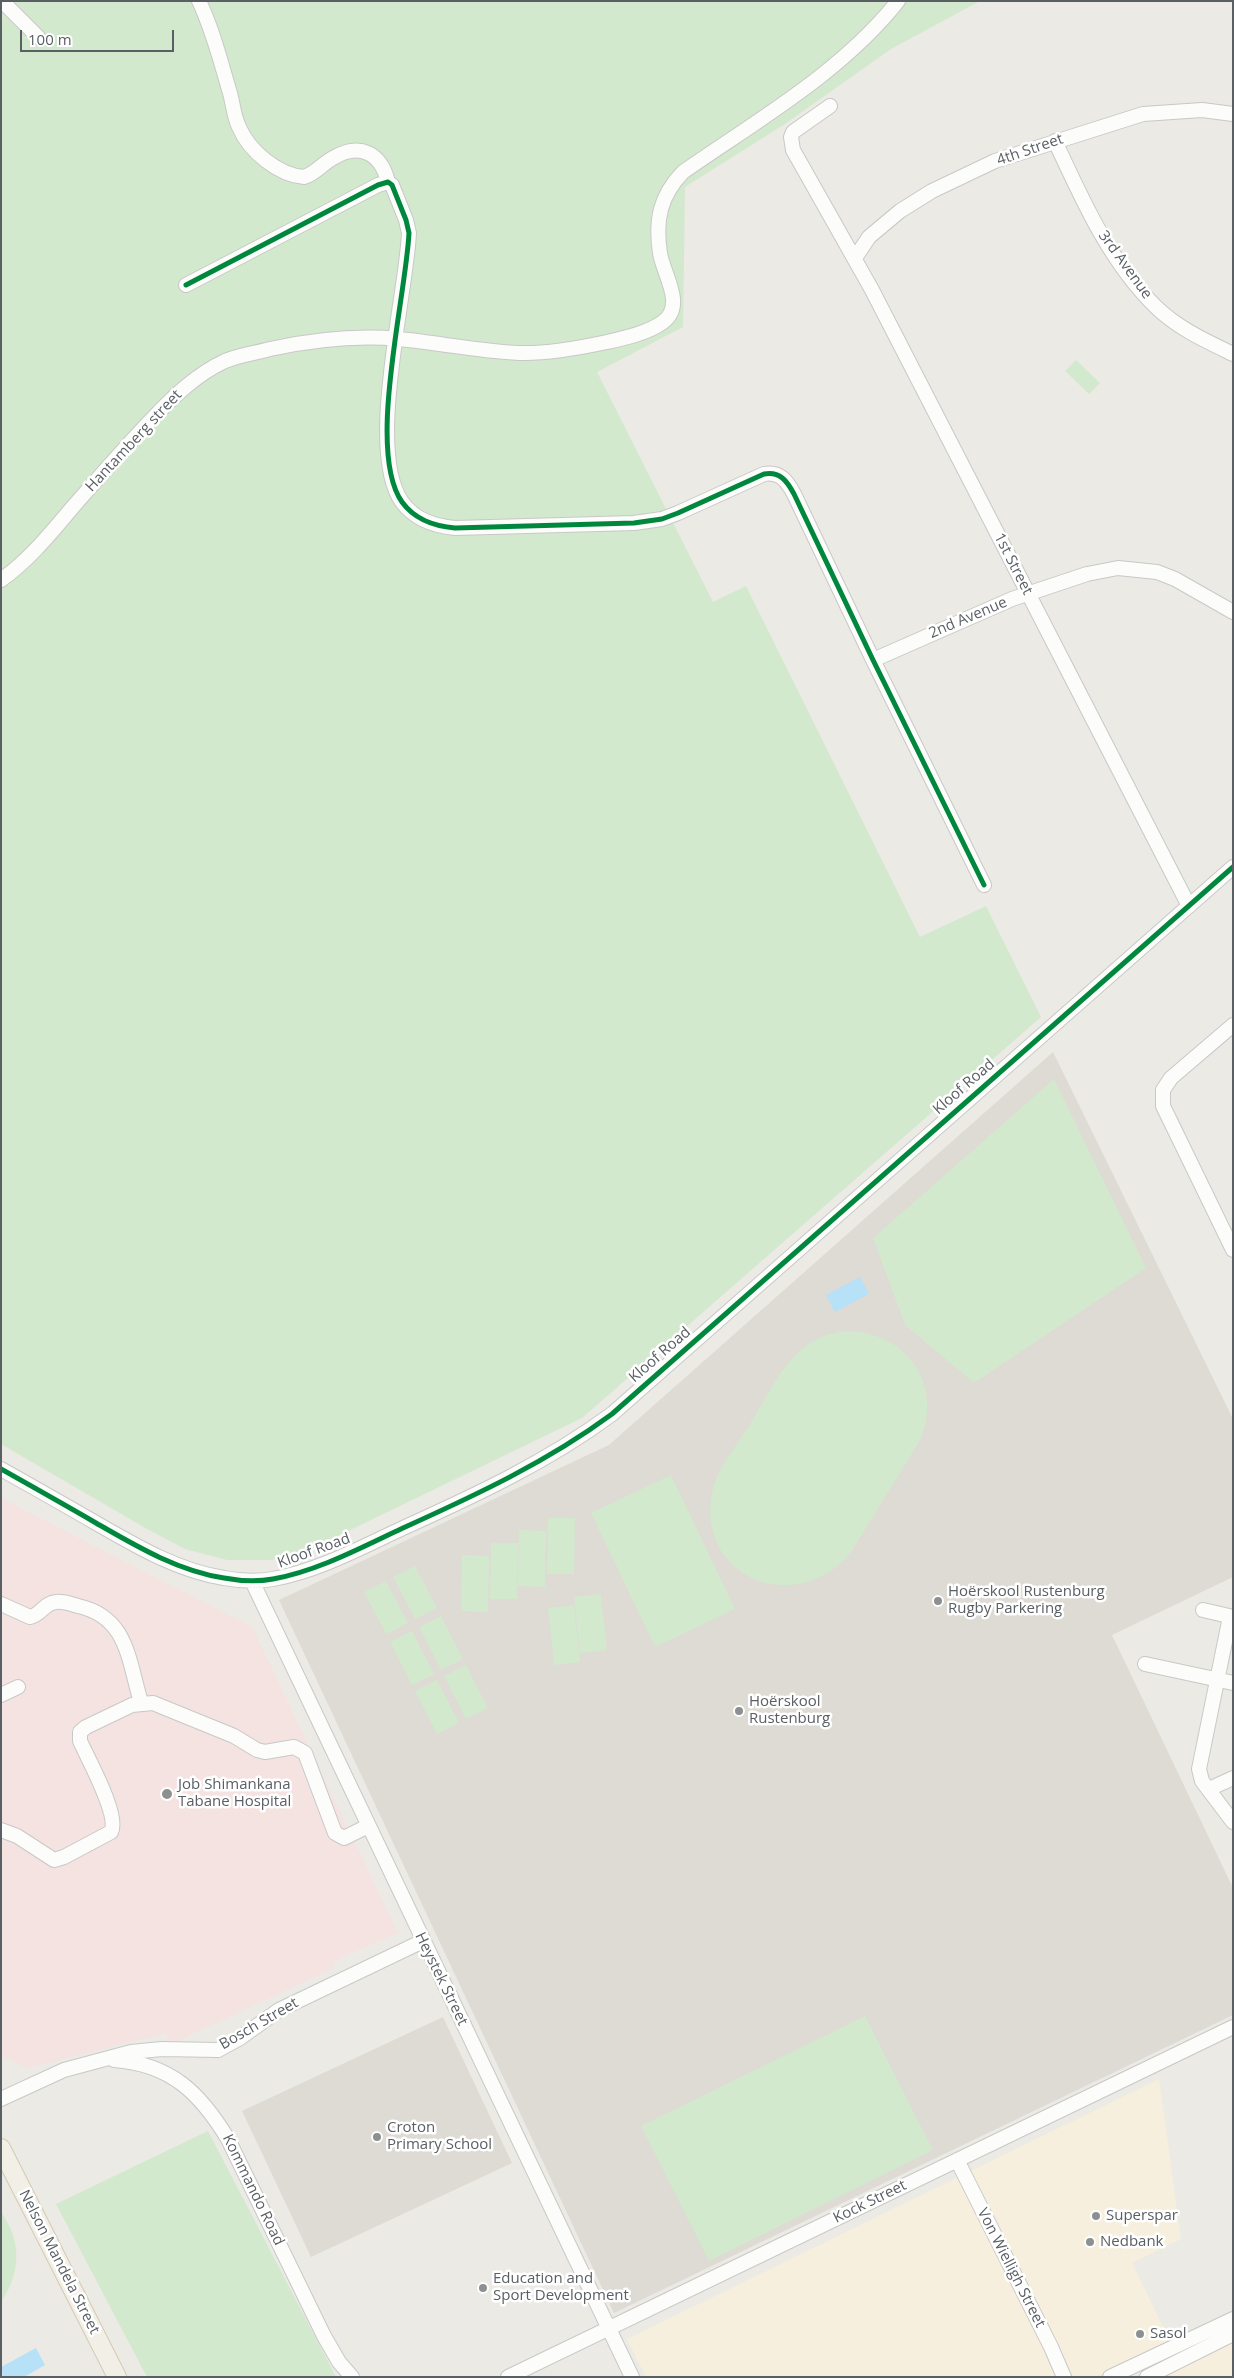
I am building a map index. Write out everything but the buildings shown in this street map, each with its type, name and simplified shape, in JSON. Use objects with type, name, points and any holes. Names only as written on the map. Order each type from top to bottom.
[{"type":"main road","name":"Nelson Mandela Street","points":[[1,2148],[117,2377]]},
{"type":"street","points":[[2,1],[38,37]]},
{"type":"street","points":[[199,1],[211,30],[238,126],[257,152],[291,175],[304,177],[335,157],[354,151],[368,152],[380,161],[388,182],[392,185],[406,220],[409,233],[386,431],[391,469],[396,489],[402,502],[413,514],[439,526],[455,528],[634,523],[678,513],[764,474],[778,475],[789,484],[984,885]]},
{"type":"street","name":"Hantamberg street","points":[[1,580],[32,555],[127,444],[162,409],[188,384],[227,360],[290,345],[343,339],[396,339],[520,353],[588,346],[624,338],[652,328],[670,315],[673,306],[660,252],[659,223],[662,202],[674,181],[683,172],[837,62],[866,37],[898,1]]},
{"type":"street","name":"1st Street","points":[[830,106],[793,132],[791,137],[793,150],[855,258],[1189,906]]},
{"type":"street","name":"4th Street","points":[[855,258],[869,237],[900,211],[932,191],[995,161],[1143,114],[1177,110],[1202,110],[1233,114]]},
{"type":"street","name":"3rd Avenue","points":[[1055,141],[1084,205],[1122,266],[1144,293],[1156,307],[1180,326],[1233,354]]},
{"type":"street","points":[[186,284],[378,185],[388,182]]},
{"type":"street","name":"2nd Avenue","points":[[873,660],[988,608],[1028,593],[1118,568],[1157,572],[1175,579],[1233,612]]},
{"type":"street","name":"Kloof Road","points":[[1,1468],[158,1556],[201,1573],[252,1581],[273,1579],[329,1562],[459,1503],[541,1462],[577,1440],[612,1414],[1233,867]]},
{"type":"street","points":[[1233,1025],[1171,1078],[1165,1085],[1162,1097],[1170,1121],[1233,1250]]},
{"type":"street","name":"Heystek Street","points":[[252,1581],[423,1941],[610,2327],[632,2377]]},
{"type":"street","points":[[1,1604],[30,1617],[39,1614],[50,1603],[61,1602],[85,1607],[111,1621],[121,1636],[141,1702]]},
{"type":"street","points":[[1202,1610],[1232,1617],[1199,1769],[1202,1781],[1233,1822]]},
{"type":"street","points":[[1144,1664],[1233,1684]]},
{"type":"street","points":[[1,1695],[18,1687]]},
{"type":"street","points":[[1,1830],[17,1836],[54,1860],[64,1858],[111,1832],[113,1828],[112,1814],[80,1741],[80,1732],[94,1723],[141,1702],[153,1703],[177,1711],[234,1736],[257,1750],[265,1752],[294,1747],[300,1750],[308,1760],[335,1833],[344,1838],[368,1826]]},
{"type":"street","points":[[1209,1789],[1233,1778]]},
{"type":"street","name":"Bosch Street","points":[[1,2099],[64,2070],[131,2052],[162,2049],[218,2050],[240,2038],[279,2010],[423,1941]]},
{"type":"street","name":"Kock Street","points":[[508,2377],[1233,2027]]},
{"type":"street","name":"Kommando Road","points":[[105,2059],[132,2061],[164,2074],[184,2084],[212,2112],[228,2139],[324,2336],[339,2362],[352,2377]]},
{"type":"street","name":"Von Wielligh Street","points":[[957,2160],[1051,2346],[1064,2377]]},
{"type":"street","points":[[1110,2377],[1233,2318]]},
{"type":"street","points":[[1147,2377],[1233,2334]]},
{"type":"shaded area","name":"Hoërskool Rustenburg","points":[[1053,1052],[1233,1419],[1233,1577],[1112,1635],[1233,1888],[1233,2015],[614,2313],[279,1600],[609,1445]]},
{"type":"shaded area","name":"Job Shimankana Tabane Hospital","points":[[1,1498],[252,1627],[398,1933],[342,1957],[334,1962],[334,1968],[171,2044],[166,2033],[27,2068],[1,2056]]},
{"type":"shaded area","name":"Croton Primary School","points":[[443,2017],[512,2163],[311,2257],[242,2111]]},
{"type":"shaded area","points":[[1159,2079],[1181,2239],[1132,2263],[1170,2341],[1097,2377],[646,2377],[627,2339]]},
{"type":"shaded area","points":[[1233,2343],[1233,2377],[1162,2377]]},
{"type":"green space","points":[[1,1],[980,1],[891,49],[785,124],[685,187],[683,327],[597,372],[713,602],[746,586],[920,937],[986,906],[1041,1017],[582,1418],[315,1547],[272,1560],[227,1560],[185,1549],[1,1444]]},
{"type":"green space","points":[[1076,360],[1100,383],[1089,394],[1065,371]]},
{"type":"green space","points":[[1054,1079],[1146,1268],[974,1383],[905,1325],[873,1238]]},
{"type":"green space","points":[[849,1331],[870,1334],[888,1341],[903,1351],[914,1364],[923,1380],[927,1397],[927,1416],[922,1437],[853,1549],[835,1568],[813,1580],[790,1585],[767,1583],[746,1575],[728,1560],[716,1539],[710,1513],[712,1491],[724,1464],[786,1365],[801,1350],[818,1339],[830,1334]]},
{"type":"green space","points":[[671,1475],[735,1609],[655,1647],[591,1513]]},
{"type":"green space","points":[[548,1518],[575,1518],[574,1574],[547,1574]]},
{"type":"green space","points":[[519,1530],[546,1531],[545,1587],[518,1586]]},
{"type":"green space","points":[[491,1543],[518,1543],[517,1599],[490,1599]]},
{"type":"green space","points":[[462,1555],[489,1556],[488,1612],[461,1611]]},
{"type":"green space","points":[[415,1566],[437,1608],[415,1619],[393,1577]]},
{"type":"green space","points":[[386,1581],[408,1623],[386,1634],[364,1592]]},
{"type":"green space","points":[[601,1594],[607,1650],[580,1653],[574,1597]]},
{"type":"green space","points":[[574,1605],[580,1662],[554,1665],[548,1608]]},
{"type":"green space","points":[[441,1616],[463,1659],[441,1670],[419,1627]]},
{"type":"green space","points":[[412,1631],[434,1674],[412,1685],[390,1642]]},
{"type":"green space","points":[[466,1665],[488,1708],[466,1719],[444,1676]]},
{"type":"green space","points":[[437,1680],[459,1723],[437,1734],[415,1691]]},
{"type":"green space","points":[[865,2016],[933,2150],[709,2261],[641,2126]]},
{"type":"green space","points":[[208,2131],[336,2377],[147,2377],[56,2204]]},
{"type":"green space","points":[[1,2212],[13,2234],[16,2257],[12,2280],[1,2302]]},
{"type":"water","points":[[860,1277],[869,1294],[835,1312],[826,1295]]},
{"type":"water","points":[[36,2348],[45,2365],[24,2377],[3,2377],[1,2367]]},
{"type":"cycle path","points":[[186,285],[378,185],[388,182],[392,185],[406,220],[409,233],[391,372],[387,447],[392,478],[402,502],[419,518],[432,524],[455,528],[634,523],[662,519],[678,513],[764,474],[770,473],[782,478],[794,494],[984,885]]},
{"type":"cycle path","points":[[1,1469],[126,1540],[174,1564],[207,1575],[248,1581],[273,1579],[323,1564],[511,1477],[562,1447],[612,1414],[1233,867]]},
{"type":"place","name":"Hoërskool Rustenburg Rugby Parkering","points":[[938,1601]]},
{"type":"place","name":"Hoërskool Rustenburg","points":[[739,1711]]},
{"type":"place","name":"Job Shimankana Tabane Hospital","points":[[167,1794]]},
{"type":"place","name":"Croton Primary School","points":[[377,2137]]},
{"type":"place","name":"Superspar","points":[[1096,2216]]},
{"type":"place","name":"Nedbank","points":[[1090,2242]]},
{"type":"place","name":"Education and Sport Development","points":[[483,2288]]},
{"type":"place","name":"Sasol","points":[[1140,2334]]}]
